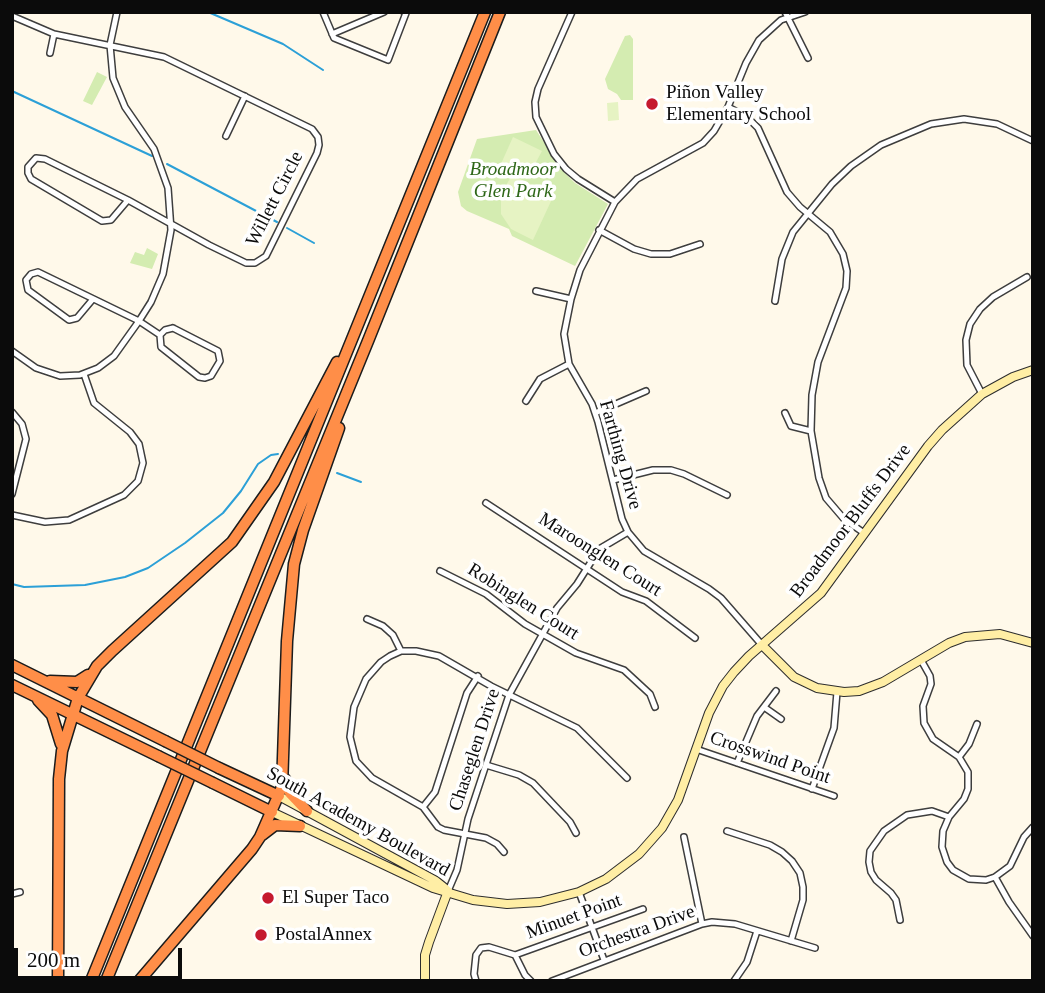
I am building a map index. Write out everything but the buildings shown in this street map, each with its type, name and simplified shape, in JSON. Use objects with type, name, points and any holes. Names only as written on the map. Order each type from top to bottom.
[{"type":"highway","points":[[91,981],[485,12]]},
{"type":"highway","points":[[106,981],[500,12]]},
{"type":"highway","points":[[40,679],[77,682],[232,541],[274,482],[364,310]]},
{"type":"highway","points":[[260,837],[279,796],[284,776],[285,673],[294,564],[303,530],[368,341]]},
{"type":"highway","name":"South Academy Boulevard","points":[[12,665],[279,796]]},
{"type":"highway","points":[[58,981],[59,779],[62,751],[78,698],[97,666]]},
{"type":"highway","name":"South Academy Boulevard","points":[[12,685],[272,812]]},
{"type":"highway","points":[[31,693],[52,715],[62,751]]},
{"type":"highway","points":[[284,776],[290,793],[307,811]]},
{"type":"highway","points":[[139,981],[260,837],[275,825],[300,826]]},
{"type":"street","points":[[12,351],[50,374],[84,374],[108,361],[139,321],[163,274],[172,224],[165,174],[149,139],[120,98],[110,65],[110,45],[117,12]]},
{"type":"street","points":[[323,12],[334,38],[388,60],[406,13],[404,12]]},
{"type":"street","points":[[332,34],[384,12]]},
{"type":"street","points":[[572,12],[538,89],[536,117],[554,154],[566,169],[615,202]]},
{"type":"street","name":"Farthing Drive","points":[[805,12],[786,14],[755,46],[728,107],[703,143],[637,179],[615,202],[580,270],[564,334],[569,364],[595,413],[622,519],[628,533],[644,551],[721,598],[794,677],[817,688],[837,692],[873,687],[949,643],[980,634],[1010,635],[1033,643]]},
{"type":"street","points":[[786,14],[808,58]]},
{"type":"street","name":"Willett Circle","points":[[12,16],[54,34],[164,57],[312,129],[319,141],[317,153],[266,256],[257,263],[246,263],[172,224]]},
{"type":"street","points":[[50,52],[54,34]]},
{"type":"street","points":[[226,136],[245,96]]},
{"type":"street","points":[[728,107],[747,117],[758,128],[792,199],[830,232],[840,246],[846,263],[844,296],[818,362],[812,395],[811,431],[819,478],[826,498],[844,519],[864,533]]},
{"type":"street","points":[[775,300],[786,246],[807,212],[832,184],[863,157],[900,135],[931,124],[954,120],[975,120],[1008,128],[1033,141]]},
{"type":"street","points":[[128,200],[111,220],[103,222],[32,179],[28,169],[34,159],[43,158],[128,200],[172,224]]},
{"type":"street","points":[[600,230],[634,249],[651,254],[670,254],[700,244]]},
{"type":"street","points":[[93,299],[77,318],[69,320],[28,290],[26,280],[31,274],[38,272],[139,321],[160,335]]},
{"type":"street","points":[[982,394],[967,365],[965,340],[970,324],[992,297],[1027,277]]},
{"type":"street","points":[[536,291],[571,299]]},
{"type":"street","points":[[173,328],[217,350],[220,361],[211,376],[201,378],[162,348],[159,343],[160,335],[173,328]]},
{"type":"street","points":[[526,401],[540,379],[569,364]]},
{"type":"street","name":"Broadmoor Bluffs Drive","points":[[448,891],[473,900],[507,904],[540,902],[579,892],[625,866],[662,828],[678,800],[709,713],[723,686],[749,656],[821,593],[928,446],[958,414],[982,394],[1013,377],[1033,370]]},
{"type":"street","points":[[12,515],[45,522],[69,520],[124,495],[138,481],[143,460],[139,444],[130,432],[94,403],[84,374]]},
{"type":"street","points":[[595,413],[646,391]]},
{"type":"street","points":[[12,412],[22,424],[26,439],[12,494]]},
{"type":"street","points":[[785,413],[791,426],[811,431]]},
{"type":"street","points":[[613,480],[653,470],[671,471],[684,474],[727,495]]},
{"type":"street","name":"Maroonglen Court","points":[[486,503],[622,592],[646,601],[695,638]]},
{"type":"street","name":"Chaseglen Drive","points":[[448,891],[457,870],[465,834],[509,695],[542,633],[586,568],[601,548],[628,533]]},
{"type":"street","name":"Robinglen Court","points":[[440,571],[486,594],[510,613],[576,653],[624,670],[650,694],[654,706]]},
{"type":"street","points":[[367,618],[393,635],[401,651]]},
{"type":"street","points":[[504,852],[492,841],[438,827],[423,807],[364,772],[356,761],[350,737],[354,707],[366,679],[381,662],[401,651],[429,652],[577,728],[627,778]]},
{"type":"street","points":[[921,660],[930,676],[931,684],[923,706],[924,723],[933,739],[959,757],[968,772],[968,789],[964,799],[949,817],[941,839],[943,855],[947,862],[953,870],[969,879],[986,880],[995,877],[1010,866],[1024,837],[1033,827]]},
{"type":"street","points":[[423,807],[435,792],[467,693],[478,676]]},
{"type":"street","points":[[737,763],[753,724],[776,691]]},
{"type":"street","points":[[812,789],[834,728],[837,692]]},
{"type":"street","points":[[764,707],[781,719]]},
{"type":"street","points":[[959,757],[969,744],[977,724]]},
{"type":"street","name":"Crosswind Point","points":[[696,749],[834,796]]},
{"type":"street","points":[[486,765],[519,775],[533,783],[570,822],[576,833]]},
{"type":"street","name":"South Academy Boulevard","points":[[279,796],[436,881],[448,891]]},
{"type":"street","points":[[900,920],[896,900],[876,880],[872,872],[870,850],[884,831],[907,815],[932,811],[949,817]]},
{"type":"street","name":"South Academy Boulevard","points":[[272,812],[433,888],[448,891]]},
{"type":"street","points":[[727,831],[771,845],[792,861],[800,873],[803,900],[791,941]]},
{"type":"street","points":[[684,837],[702,924]]},
{"type":"street","points":[[995,877],[1033,936]]},
{"type":"street","points":[[425,981],[425,955],[448,891]]},
{"type":"street","points":[[12,894],[20,892]]},
{"type":"street","points":[[579,892],[604,960]]},
{"type":"street","name":"Minuet Point","points":[[515,955],[643,909]]},
{"type":"street","name":"Orchestra Drive","points":[[552,981],[702,924],[723,923],[815,948]]},
{"type":"street","points":[[734,981],[747,962],[757,931]]},
{"type":"street","points":[[476,981],[476,955],[481,948],[489,947],[515,955],[531,981]]},
{"type":"green space","points":[[630,35],[633,39],[633,100],[621,100],[608,89],[605,79],[625,36]]},
{"type":"green space","points":[[97,72],[107,77],[92,105],[83,101]]},
{"type":"green space","points":[[618,102],[619,120],[608,121],[607,103]]},
{"type":"green space","name":"Broadmoor Glen Park","points":[[536,130],[562,170],[575,183],[608,204],[575,266],[512,236],[509,229],[461,206],[458,192],[477,139]]},
{"type":"green space","points":[[513,137],[542,151],[527,179],[500,166]]},
{"type":"green space","points":[[512,175],[549,193],[552,199],[533,240],[511,229],[501,214],[501,194]]},
{"type":"green space","points":[[147,248],[158,254],[152,269],[130,263],[135,252],[144,255]]},
{"type":"waterway","points":[[208,12],[283,44],[323,70]]},
{"type":"waterway","points":[[12,91],[152,156]]},
{"type":"waterway","points":[[167,164],[277,222]]},
{"type":"waterway","points":[[287,228],[314,243]]},
{"type":"waterway","points":[[12,584],[24,587],[85,585],[125,577],[148,568],[223,513],[258,464],[271,455],[278,454]]},
{"type":"waterway","points":[[337,473],[361,482]]},
{"type":"place","name":"Piñon Valley Elementary School","points":[[652,104]]},
{"type":"place","name":"El Super Taco","points":[[268,898]]},
{"type":"place","name":"PostalAnnex","points":[[261,935]]}]
